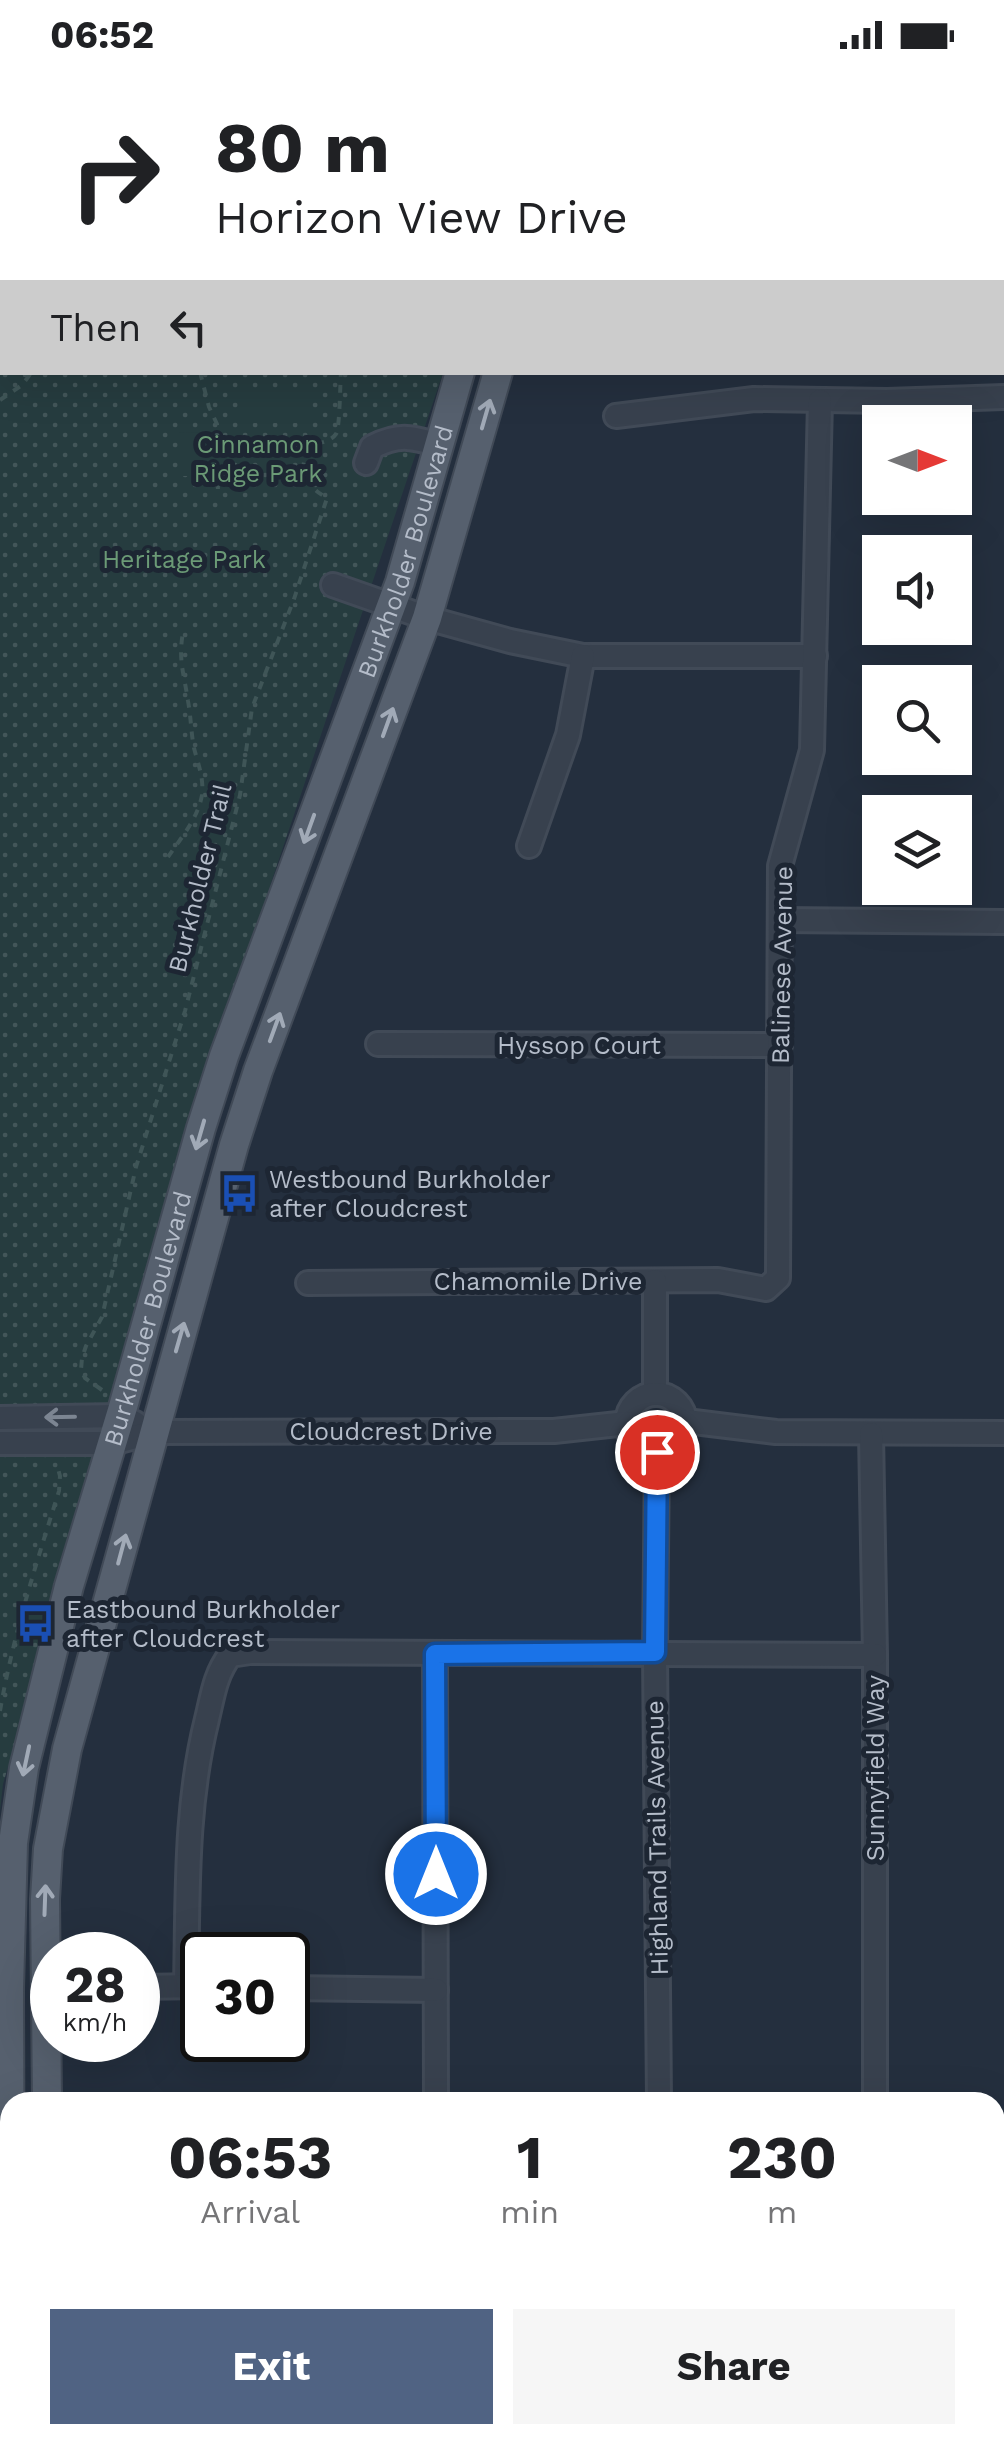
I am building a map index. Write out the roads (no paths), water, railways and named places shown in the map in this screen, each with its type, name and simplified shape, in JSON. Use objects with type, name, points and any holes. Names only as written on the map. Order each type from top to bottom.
[{"type":"main road","name":"Burkholder Boulevard","points":[[9,2092],[13,1843],[24,1768],[112,1418],[224,1056],[391,606],[459,375]]},
{"type":"main road","name":"Burkholder Boulevard","points":[[46,1932],[48,1849],[67,1750],[234,1145],[258,1071],[428,618],[497,375]]},
{"type":"main road","name":"Burkholder Boulevard","points":[[47,2092],[48,2062]]},
{"type":"street","points":[[616,416],[754,399],[887,402],[1004,397]]},
{"type":"street","name":"Balinese Avenue","points":[[766,1289],[778,1278],[780,866],[812,750],[820,401]]},
{"type":"street","points":[[366,463],[372,447],[388,439],[406,436],[439,445]]},
{"type":"street","points":[[333,586],[510,642],[583,656],[815,656]]},
{"type":"street","points":[[529,846],[568,735],[583,656]]},
{"type":"street","points":[[780,920],[1004,922]]},
{"type":"street","name":"Hyssop Court","points":[[378,1044],[780,1046]]},
{"type":"street","points":[[655,1280],[655,1394]]},
{"type":"street","name":"Chamomile Drive","points":[[308,1282],[718,1280],[766,1289]]},
{"type":"street","points":[[655,1394],[670,1397],[681,1407],[686,1422],[678,1443],[657,1452],[636,1444],[627,1423],[635,1403],[655,1394]]},
{"type":"street","name":"Cloudcrest Drive","points":[[0,1418],[112,1418],[154,1432],[554,1430],[627,1423]]},
{"type":"street","name":"Cloudcrest Drive","points":[[0,1443],[112,1418]]},
{"type":"street","points":[[686,1422],[776,1432],[1004,1433]]},
{"type":"street","name":"Sunnyfield Way","points":[[871,1434],[876,2092]]},
{"type":"street","name":"Highland Trails Avenue","points":[[657,1452],[659,2092]]},
{"type":"street","points":[[435,1654],[436,2092]]},
{"type":"street","points":[[192,1932],[188,1830],[218,1671],[230,1655],[875,1655]]},
{"type":"street","points":[[8,1988],[30,1988]]},
{"type":"street","points":[[310,1988],[436,1990]]},
{"type":"place","name":"Westbound Burkholder after Cloudcrest","points":[[239,1193]]},
{"type":"place","name":"Eastbound Burkholder after Cloudcrest","points":[[36,1623]]},
{"type":"park label","name":"Cinnamon Ridge Park","points":[[258,458]]},
{"type":"park label","name":"Heritage Park","points":[[184,559]]}]
